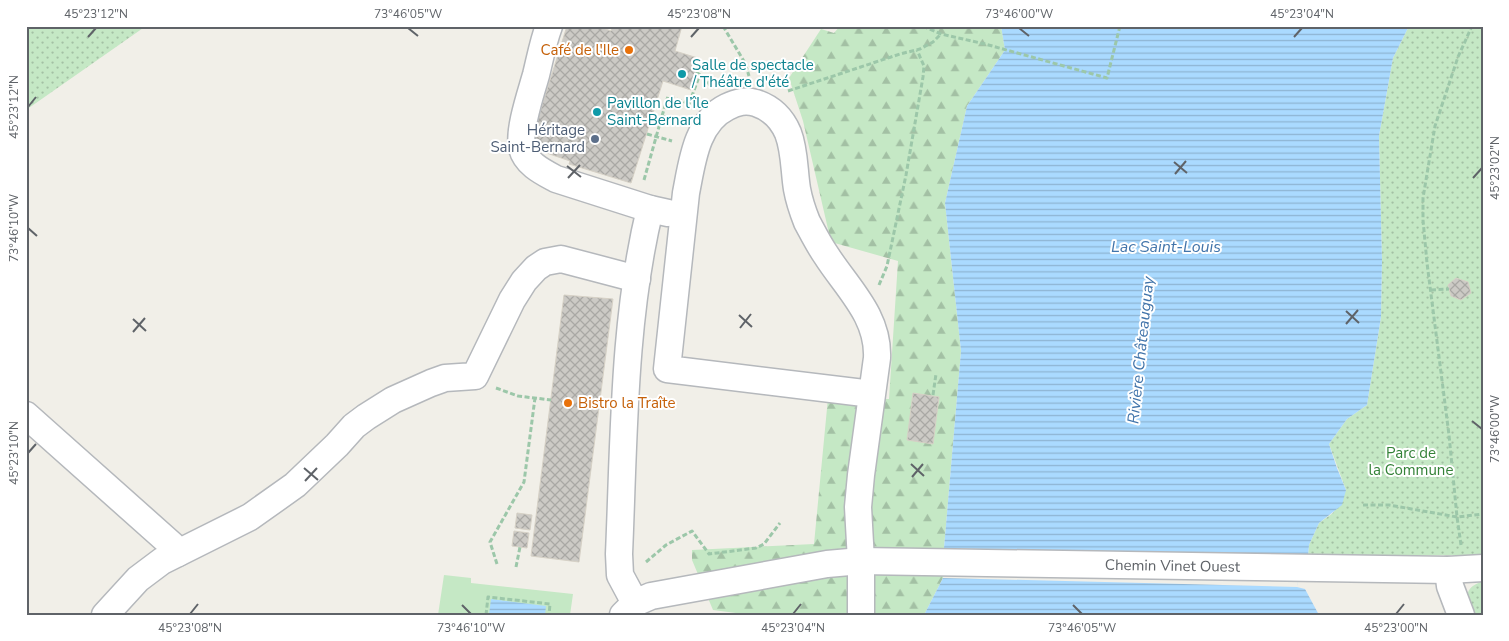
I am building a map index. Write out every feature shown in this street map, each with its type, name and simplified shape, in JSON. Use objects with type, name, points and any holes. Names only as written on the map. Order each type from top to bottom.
[{"type":"street","points":[[549,26],[524,121],[522,149],[527,158],[542,172],[556,179],[650,209],[683,216]]},
{"type":"street","points":[[861,615],[859,499],[878,348],[870,318],[826,256],[805,217],[797,191],[794,158],[788,134],[782,121],[774,112],[762,105],[736,102],[723,109],[706,125],[700,136],[696,151],[686,193],[667,368],[872,394]]},
{"type":"street","points":[[629,609],[619,567],[626,386],[641,246],[650,209]]},
{"type":"street","points":[[105,615],[138,579],[162,561],[250,517],[273,502],[295,485],[354,426],[392,400],[445,378],[475,376],[512,300],[524,281],[540,265],[560,259],[637,279]]},
{"type":"street","points":[[26,415],[172,545],[178,553]]},
{"type":"street","name":"Chemin Vinet Ouest","points":[[629,609],[651,596],[827,564],[861,561],[1448,570],[1483,568]]},
{"type":"street","points":[[1448,570],[1450,586],[1461,615]]},
{"type":"path","points":[[723,26],[744,63],[752,83]]},
{"type":"path","points":[[923,26],[941,34],[985,44],[1107,78],[1120,26]]},
{"type":"path","points":[[1461,546],[1450,435],[1422,220],[1426,176],[1435,126],[1445,92],[1472,26]]},
{"type":"path","points":[[789,90],[917,50],[933,42],[941,34]]},
{"type":"path","points":[[878,288],[887,266],[906,175],[923,77],[924,66],[917,50]]},
{"type":"path","points":[[696,72],[706,79],[712,89]]},
{"type":"path","points":[[643,184],[668,96],[690,104]]},
{"type":"path","points":[[662,116],[683,124]]},
{"type":"path","points":[[647,134],[656,137]]},
{"type":"path","points":[[1431,290],[1449,289]]},
{"type":"path","points":[[933,395],[936,374]]},
{"type":"path","points":[[475,376],[493,387],[518,396],[551,400]]},
{"type":"path","points":[[497,564],[490,542],[524,482],[535,398]]},
{"type":"path","points":[[1363,505],[1389,505],[1457,517],[1483,514]]},
{"type":"path","points":[[645,563],[666,545],[692,531],[709,554],[756,548],[764,544],[780,524]]},
{"type":"path","points":[[516,567],[520,547]]},
{"type":"path","points":[[486,615],[488,597],[550,604],[548,615]]},
{"type":"green space","points":[[26,26],[146,26],[26,110]]},
{"type":"green space","points":[[840,26],[1001,26],[1005,50],[967,106],[945,203],[961,351],[943,578],[924,615],[751,615],[713,610],[692,560],[692,550],[814,544],[828,398],[889,399],[898,261],[831,242],[803,121],[789,78],[821,29],[834,33]]},
{"type":"green space","name":"Parc de la Commune","points":[[1409,26],[1483,26],[1483,555],[1308,556],[1309,545],[1319,523],[1333,513],[1346,490],[1329,444],[1347,419],[1367,405],[1381,317],[1382,260],[1379,136],[1393,58]]},
{"type":"green space","points":[[444,575],[471,578],[471,583],[573,594],[570,615],[438,615]]},
{"type":"green space","points":[[1483,581],[1483,615],[1470,615],[1467,598],[1469,590]]},
{"type":"water","name":"Lac Saint-Louis","points":[[1001,26],[1409,26],[1393,58],[1379,136],[1382,260],[1381,317],[1367,405],[1347,419],[1329,444],[1346,490],[1342,505],[1319,523],[1309,545],[1308,556],[1298,557],[1297,587],[1305,589],[1319,615],[924,615],[943,578],[961,351],[945,203],[967,106],[1005,50]]},
{"type":"water","points":[[491,599],[546,606],[545,615],[489,615]]},
{"type":"pier","points":[[944,548],[1298,557],[1297,587],[943,578]]},
{"type":"building","name":"Pavillon de l’île Saint-Bernard","points":[[567,26],[597,26],[611,31],[613,26],[682,26],[675,51],[701,59],[691,90],[663,81],[631,183],[569,164],[570,161],[529,147]]},
{"type":"building","points":[[1456,278],[1468,282],[1471,293],[1461,300],[1451,296],[1448,285]]},
{"type":"building","points":[[564,295],[613,299],[579,562],[531,556]]},
{"type":"building","points":[[913,393],[939,397],[933,444],[907,440]]},
{"type":"building","points":[[517,513],[532,515],[530,530],[515,528]]},
{"type":"building","points":[[514,531],[529,533],[527,548],[512,546]]},
{"type":"place","name":"Café de l'Ile","points":[[629,50]]},
{"type":"place","name":"Salle de spectacle / Théâtre d'été","points":[[682,74]]},
{"type":"place","name":"Pavillon de l’île Saint-Bernard","points":[[597,112]]},
{"type":"place","name":"Héritage Saint-Bernard","points":[[595,139]]},
{"type":"place","name":"Bistro la Traîte","points":[[568,403]]},
{"type":"water label","name":"Rivière Châteauguay","points":[[1140,350]]}]
